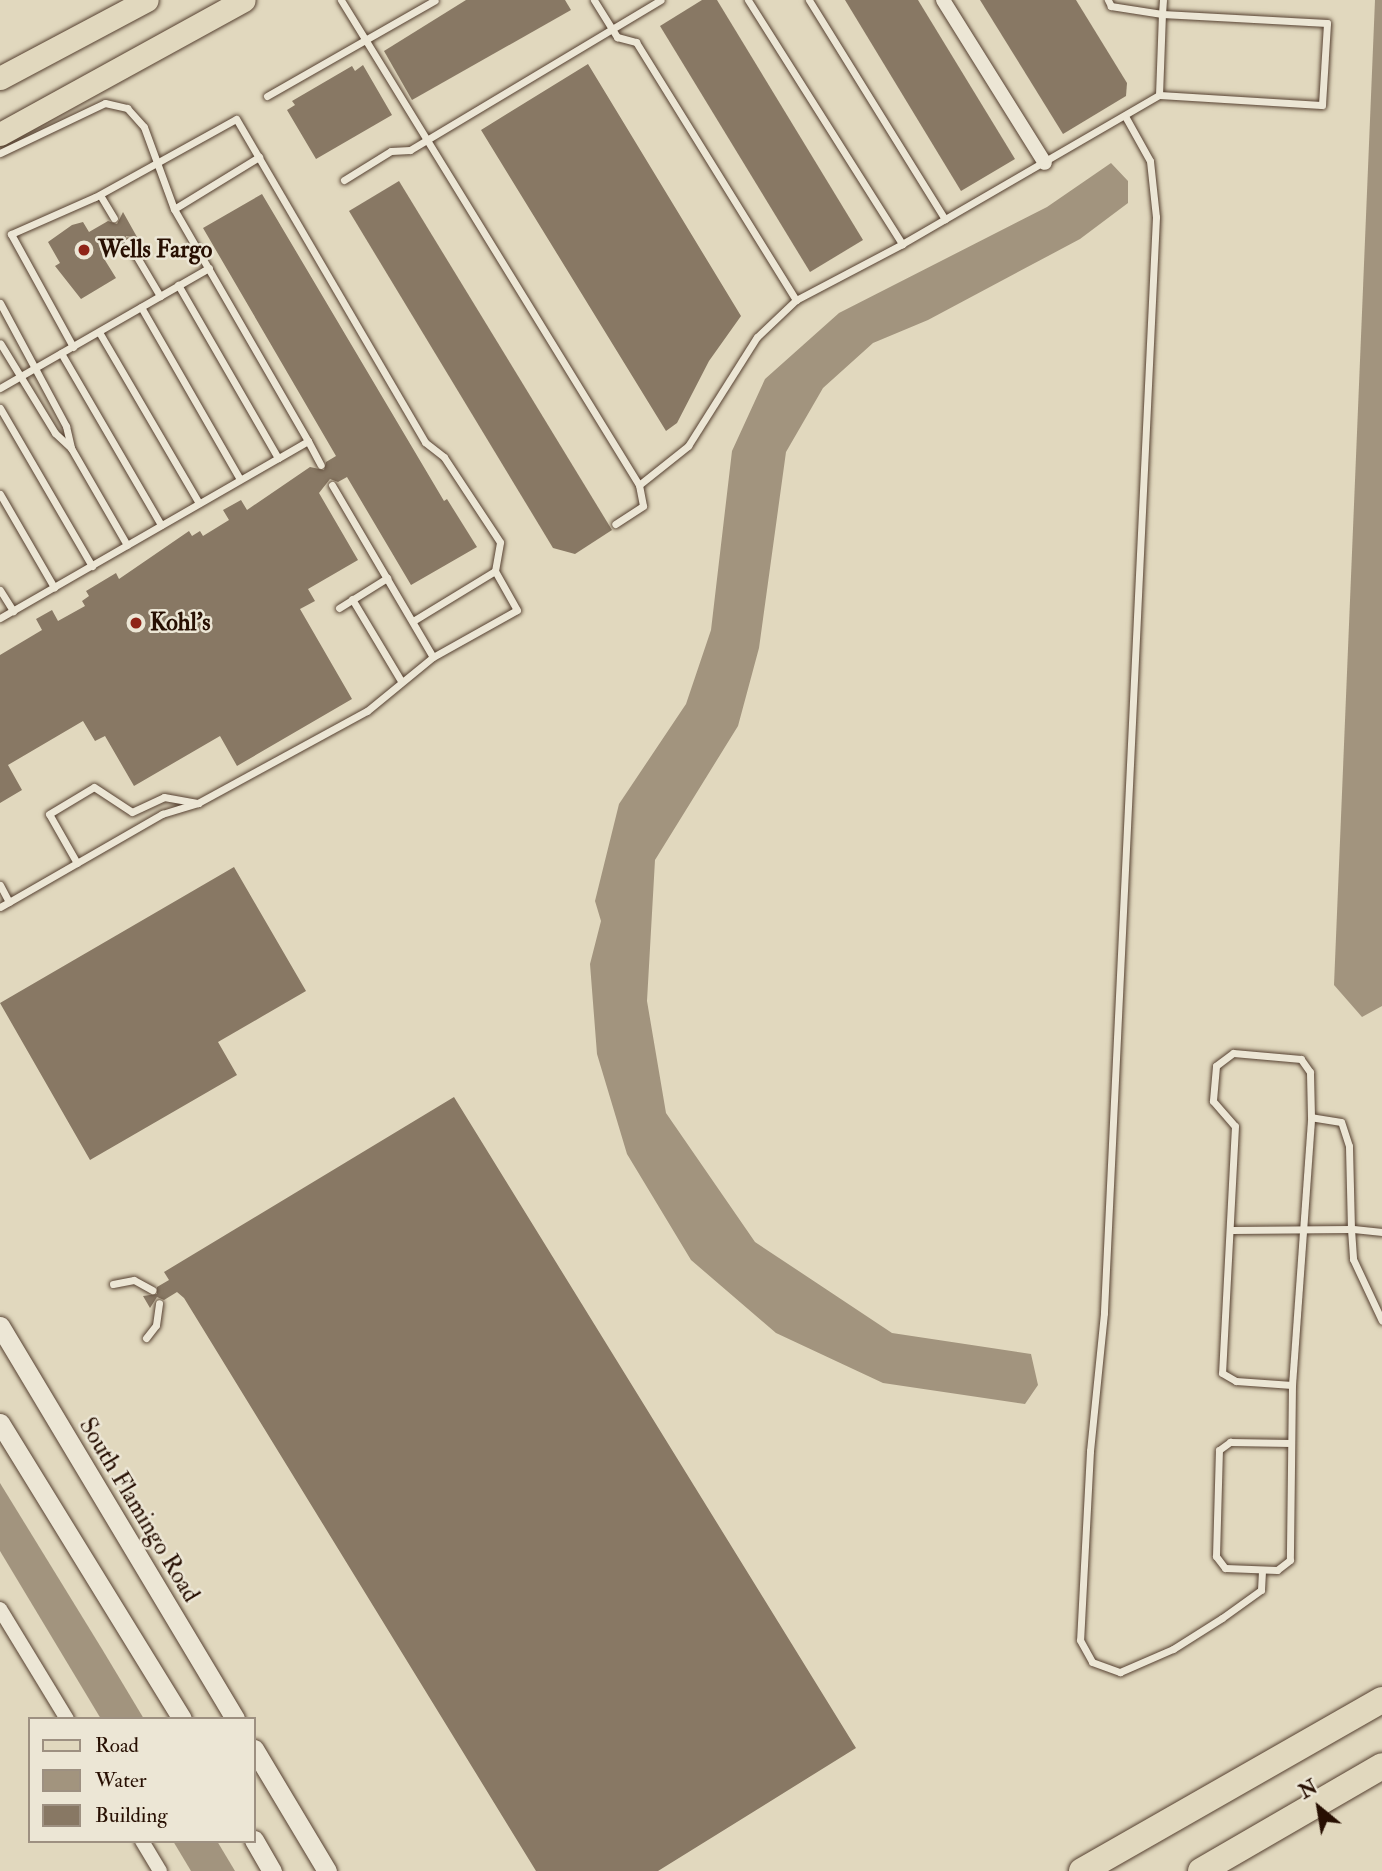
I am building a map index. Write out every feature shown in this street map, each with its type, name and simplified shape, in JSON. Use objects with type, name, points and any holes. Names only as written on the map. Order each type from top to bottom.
[{"type":"highway","points":[[1082,1871],[1382,1700]]},
{"type":"highway","points":[[1201,1871],[1382,1766]]},
{"type":"main road","points":[[0,78],[147,0]]},
{"type":"main road","points":[[0,134],[244,0]]},
{"type":"main road","name":"South Flamingo Road","points":[[0,1325],[235,1717]]},
{"type":"main road","points":[[0,1423],[181,1717]]},
{"type":"main road","points":[[256,1752],[327,1871]]},
{"type":"main road","points":[[256,1843],[272,1871]]},
{"type":"street","points":[[943,0],[1045,163]]},
{"type":"street","points":[[0,1609],[66,1717]]},
{"type":"street","points":[[143,1843],[160,1871]]},
{"type":"lane","points":[[341,0],[424,140],[639,485],[643,506],[615,524]]},
{"type":"lane","points":[[267,96],[435,0]]},
{"type":"lane","points":[[594,0],[617,37],[636,42],[796,300]]},
{"type":"lane","points":[[344,180],[391,151],[410,150],[661,0]]},
{"type":"lane","points":[[748,0],[902,244]]},
{"type":"lane","points":[[809,0],[945,219]]},
{"type":"lane","points":[[639,485],[688,446],[757,337],[796,300],[902,244],[1160,95],[1322,105],[1327,23],[1162,15],[1111,6],[1108,0]]},
{"type":"lane","points":[[1160,95],[1163,0]]},
{"type":"lane","points":[[0,153],[105,103],[127,108],[145,127],[174,209],[321,465]]},
{"type":"lane","points":[[1125,116],[1150,161],[1156,217],[1104,1299],[1080,1640],[1092,1662],[1120,1672],[1173,1649],[1261,1590],[1262,1570]]},
{"type":"lane","points":[[0,907],[162,814],[198,803],[367,710],[433,657],[517,610],[495,571],[500,542],[444,457],[425,442],[236,119],[100,195],[11,234],[73,347]]},
{"type":"lane","points":[[174,209],[259,157]]},
{"type":"lane","points":[[100,195],[114,218]]},
{"type":"lane","points":[[128,243],[160,296]]},
{"type":"lane","points":[[0,388],[209,268]]},
{"type":"lane","points":[[178,285],[278,458]]},
{"type":"lane","points":[[0,303],[66,426],[71,449]]},
{"type":"lane","points":[[141,307],[240,479]]},
{"type":"lane","points":[[99,332],[199,503]]},
{"type":"lane","points":[[0,343],[55,433],[71,449],[127,545]]},
{"type":"lane","points":[[61,353],[161,525]]},
{"type":"lane","points":[[0,408],[92,566]]},
{"type":"lane","points":[[0,618],[308,441]]},
{"type":"lane","points":[[332,485],[433,657]]},
{"type":"lane","points":[[0,495],[54,587]]},
{"type":"lane","points":[[413,621],[495,571]]},
{"type":"lane","points":[[339,608],[387,578]]},
{"type":"lane","points":[[0,590],[13,611]]},
{"type":"lane","points":[[352,599],[401,681]]},
{"type":"lane","points":[[77,863],[49,814],[94,787],[132,813],[164,797],[198,803]]},
{"type":"lane","points":[[0,885],[9,902]]},
{"type":"lane","points":[[1291,1443],[1230,1442],[1219,1450],[1216,1556],[1224,1568],[1277,1570],[1290,1560],[1292,1385],[1311,1117],[1310,1072],[1301,1059],[1233,1053],[1216,1066],[1213,1101],[1235,1126],[1222,1373],[1236,1381],[1292,1385]]},
{"type":"lane","points":[[1311,1117],[1341,1122],[1349,1146],[1353,1259],[1382,1321]]},
{"type":"lane","points":[[1231,1230],[1304,1232],[1351,1229],[1382,1232]]},
{"type":"lane","points":[[113,1284],[134,1280],[152,1290]]},
{"type":"lane","points":[[146,1338],[156,1325],[159,1303]]},
{"type":"water","points":[[1375,0],[1382,0],[1382,1006],[1362,1017],[1334,985]]},
{"type":"water","points":[[1111,163],[1128,181],[1128,203],[1080,239],[928,320],[873,343],[823,388],[786,452],[759,648],[738,726],[655,860],[647,1001],[666,1113],[755,1242],[892,1333],[1031,1354],[1038,1385],[1025,1404],[883,1383],[776,1333],[691,1260],[627,1154],[597,1054],[590,964],[601,921],[595,901],[619,804],[686,704],[711,630],[732,451],[765,379],[839,313],[1047,207]]},
{"type":"water","points":[[0,1483],[143,1717],[100,1717],[0,1551]]},
{"type":"water","points":[[174,1843],[218,1843],[235,1871],[191,1871]]},
{"type":"building","points":[[466,0],[565,0],[571,10],[412,100],[384,51]]},
{"type":"building","points":[[702,0],[717,0],[863,240],[810,272],[660,26]]},
{"type":"building","points":[[845,0],[918,0],[1015,159],[961,191]]},
{"type":"building","points":[[980,0],[1076,0],[1127,83],[1126,96],[1063,134]]},
{"type":"building","points":[[588,64],[741,316],[709,361],[677,423],[666,431],[481,130]]},
{"type":"building","points":[[363,65],[392,115],[316,159],[287,110],[295,105],[292,101],[352,66],[355,71]]},
{"type":"building","points":[[399,181],[612,530],[575,554],[553,548],[349,211]]},
{"type":"building","points":[[262,194],[444,501],[447,499],[477,547],[411,585],[347,477],[338,482],[330,479],[319,493],[358,560],[308,589],[315,601],[300,609],[352,699],[237,766],[220,736],[134,786],[105,736],[95,741],[83,721],[8,765],[22,790],[0,803],[0,655],[42,630],[36,619],[52,610],[58,621],[85,606],[82,601],[89,596],[86,591],[116,573],[119,579],[189,531],[192,536],[200,531],[203,536],[229,520],[223,510],[241,500],[247,510],[310,467],[324,470],[326,462],[336,456],[203,228]]},
{"type":"building","name":"Wells Fargo","points":[[123,212],[137,237],[126,236],[123,246],[103,257],[116,278],[81,299],[55,266],[60,263],[48,242],[72,225],[83,222],[89,232],[108,221],[117,224]]},
{"type":"building","points":[[234,867],[306,991],[218,1042],[237,1075],[90,1160],[0,1003]]},
{"type":"building","points":[[454,1097],[856,1748],[658,1871],[536,1871],[184,1298],[177,1292],[164,1300],[157,1297],[150,1308],[143,1296],[157,1294],[157,1287],[169,1280],[164,1272]]},
{"type":"place","name":"Wells Fargo","points":[[84,250]]},
{"type":"place","name":"Kohl's","points":[[136,623]]}]
